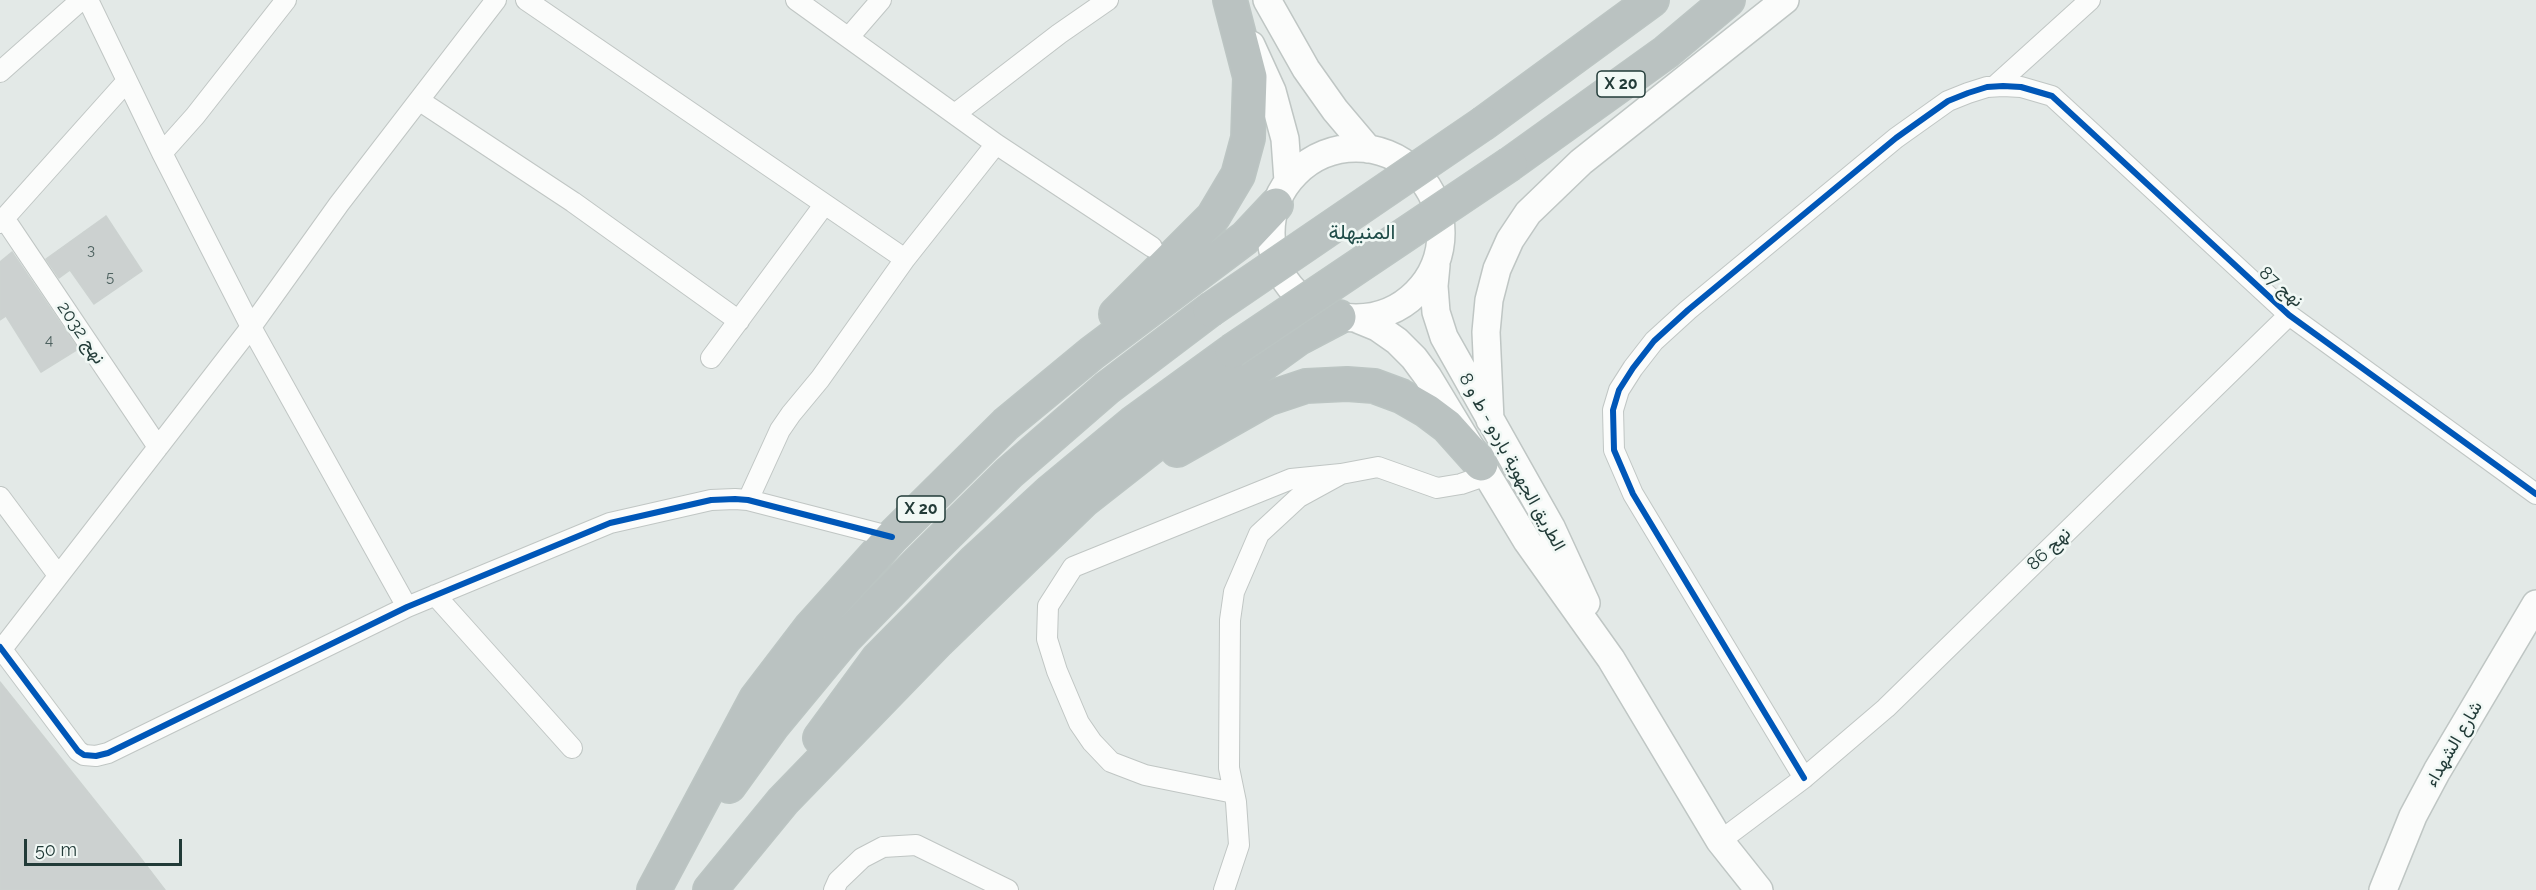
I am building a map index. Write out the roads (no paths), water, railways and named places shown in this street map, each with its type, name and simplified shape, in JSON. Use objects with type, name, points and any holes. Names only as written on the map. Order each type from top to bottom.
[{"type":"highway","points":[[1006,424],[1213,217],[1238,175],[1248,138],[1250,77],[1230,0]]},
{"type":"highway","name":"X 20","points":[[654,890],[773,725],[845,638],[1009,473],[1107,388],[1210,310],[1484,123],[1652,0]]},
{"type":"highway","name":"X 20","points":[[710,890],[878,659],[975,561],[1051,491],[1133,423],[1232,351],[1510,164],[1666,52],[1728,0]]},
{"type":"highway","name":"X 20","points":[[654,890],[756,699],[811,627],[892,537],[1006,424],[1092,353],[1245,238],[1282,193]]},
{"type":"highway","name":"X 20","points":[[710,890],[783,801],[938,641],[1084,500],[1191,416],[1299,338],[1347,317]]},
{"type":"highway","points":[[1048,535],[1143,469],[1217,426],[1267,399],[1306,386],[1374,386],[1401,396],[1447,426],[1484,470]]},
{"type":"main road","points":[[1230,0],[1272,91],[1285,139],[1282,193],[1271,228],[1273,253],[1282,275],[1303,299],[1316,309],[1347,317],[1381,314],[1405,303],[1424,284],[1437,261],[1441,244],[1440,215],[1429,188],[1410,166],[1384,152],[1345,148],[1324,154],[1304,165],[1282,193]]},
{"type":"main road","points":[[1267,0],[1306,69],[1335,110],[1368,149]]},
{"type":"main road","name":"X 20","points":[[1490,420],[1486,332],[1489,300],[1501,259],[1510,240],[1528,213],[1581,162],[1785,0]]},
{"type":"main road","name":"الطريق الجهوية باردو - ط و 8","points":[[1437,261],[1436,312],[1444,337],[1551,527],[1611,659]]},
{"type":"main road","name":"الطريق الجهوية باردو - ط و 8","points":[[1347,317],[1377,327],[1414,358],[1527,541],[1611,659],[1720,841],[1759,890]]},
{"type":"main road","name":"شارع الشهداء","points":[[2383,890],[2413,816],[2437,771],[2536,604]]},
{"type":"street","points":[[0,72],[81,0]]},
{"type":"street","points":[[88,0],[162,153],[251,327],[407,607]]},
{"type":"street","points":[[162,153],[195,116],[286,0]]},
{"type":"street","points":[[496,0],[339,204],[251,327],[1,648],[78,751],[84,755],[96,756],[108,753],[407,607],[610,524],[711,500],[748,500],[892,537]]},
{"type":"street","points":[[526,0],[905,259]]},
{"type":"street","points":[[796,0],[996,144],[1152,247]]},
{"type":"street","points":[[849,37],[881,0]]},
{"type":"street","points":[[955,114],[1059,34],[1108,0]]},
{"type":"street","points":[[1804,778],[1633,494],[1614,450],[1613,410],[1619,390],[1654,341],[1688,310],[1922,118],[1948,101],[1995,86],[2090,0]]},
{"type":"street","points":[[2,220],[127,81]]},
{"type":"street","name":"نهج 87","points":[[1995,86],[2021,87],[2052,96],[2289,315],[2536,494]]},
{"type":"street","points":[[420,101],[573,202],[740,321]]},
{"type":"street","points":[[748,500],[780,430],[820,379],[905,259],[996,144]]},
{"type":"street","points":[[711,358],[824,205]]},
{"type":"street","name":"نهج 2032","points":[[2,220],[158,447]]},
{"type":"street","name":"نهج 86","points":[[1720,841],[1804,778],[1886,708],[2289,315]]},
{"type":"street","points":[[1234,793],[1144,775],[1111,762],[1092,742],[1079,723],[1057,671],[1047,639],[1048,606],[1073,567],[1291,479],[1341,474],[1378,467],[1437,488],[1461,484],[1484,470]]},
{"type":"street","points":[[1224,890],[1239,845],[1238,818],[1229,768],[1230,620],[1234,592],[1259,534],[1299,497],[1341,474]]},
{"type":"street","points":[[0,497],[58,575]]},
{"type":"street","points":[[435,595],[572,748]]},
{"type":"street","points":[[834,890],[838,880],[862,858],[883,847],[916,845],[1008,890]]},
{"type":"district","name":"المنيهلة","points":[[1362,233]]}]
